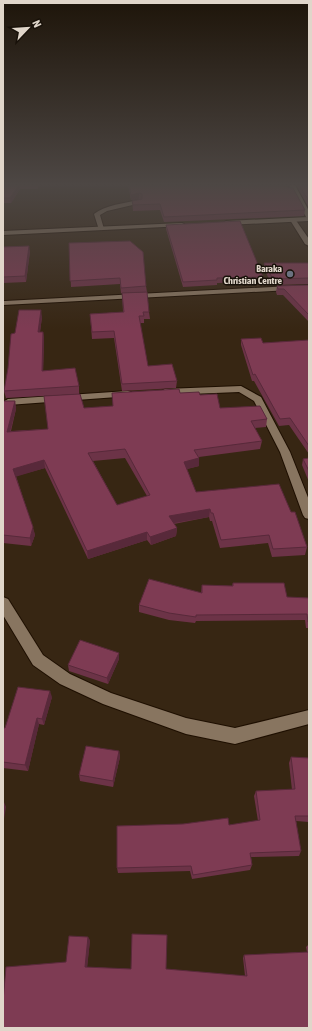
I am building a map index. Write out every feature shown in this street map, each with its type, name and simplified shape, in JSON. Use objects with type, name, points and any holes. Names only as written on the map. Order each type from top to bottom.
[{"type":"street","points":[[302,233],[309,244]]},
{"type":"street","points":[[5,303],[309,287]]},
{"type":"street","points":[[158,393],[241,389],[258,399],[285,452],[309,515]]},
{"type":"street","points":[[8,402],[142,394]]},
{"type":"street","points":[[3,603],[10,612],[23,638],[38,660],[65,679],[108,699],[186,726],[235,736],[309,717]]},
{"type":"building","points":[[168,233],[245,233],[263,277],[217,278],[217,280],[183,282]]},
{"type":"building","points":[[130,241],[143,252],[146,286],[121,288],[120,278],[70,281],[69,243]]},
{"type":"building","points":[[29,246],[25,276],[3,277],[3,247]]},
{"type":"building","points":[[264,263],[309,263],[309,278],[273,279]]},
{"type":"building","points":[[309,285],[309,315],[284,289],[278,289],[277,286]]},
{"type":"building","points":[[147,292],[149,312],[143,312],[144,316],[139,316],[148,366],[172,364],[177,381],[122,384],[114,331],[92,332],[90,314],[124,312],[122,293]]},
{"type":"building","points":[[19,310],[41,310],[38,332],[43,332],[42,371],[75,368],[79,386],[4,391],[11,334],[15,333]]},
{"type":"building","points":[[261,338],[263,343],[309,340],[309,446],[290,418],[280,419],[255,374],[253,375],[241,339]]},
{"type":"building","points":[[179,389],[180,393],[199,392],[200,395],[217,394],[220,408],[260,406],[267,419],[251,421],[262,441],[194,450],[199,458],[184,462],[196,492],[279,484],[291,512],[295,512],[307,547],[273,549],[269,535],[221,540],[213,513],[211,513],[210,509],[169,516],[177,528],[150,537],[147,532],[87,551],[44,460],[13,469],[33,527],[30,538],[3,535],[3,401],[15,401],[7,432],[48,429],[44,396],[80,394],[84,408],[113,406],[112,393]],"holes":[[[125,449],[150,495],[117,505],[88,453]]]},
{"type":"building","points":[[309,458],[309,471],[303,459]]},
{"type":"building","points":[[149,579],[202,593],[202,585],[233,586],[233,583],[284,583],[287,597],[309,598],[309,622],[307,614],[196,615],[196,617],[169,613],[139,605]]},
{"type":"building","points":[[80,640],[119,653],[107,678],[68,665]]},
{"type":"building","points":[[18,687],[50,691],[42,719],[37,718],[25,765],[3,762],[3,728],[5,728]]},
{"type":"building","points":[[86,746],[119,751],[113,781],[79,775]]},
{"type":"building","points":[[291,757],[309,758],[309,816],[295,816],[301,851],[250,853],[252,865],[193,875],[191,866],[117,868],[117,826],[183,824],[228,818],[229,825],[260,820],[256,791],[295,789]]},
{"type":"building","points":[[132,934],[167,935],[166,969],[247,976],[244,955],[309,952],[309,1028],[3,1028],[3,1001],[6,967],[66,962],[69,936],[88,937],[85,967],[131,969]]},
{"type":"place","name":"Baraka Christian Centre","points":[[290,274]]}]
